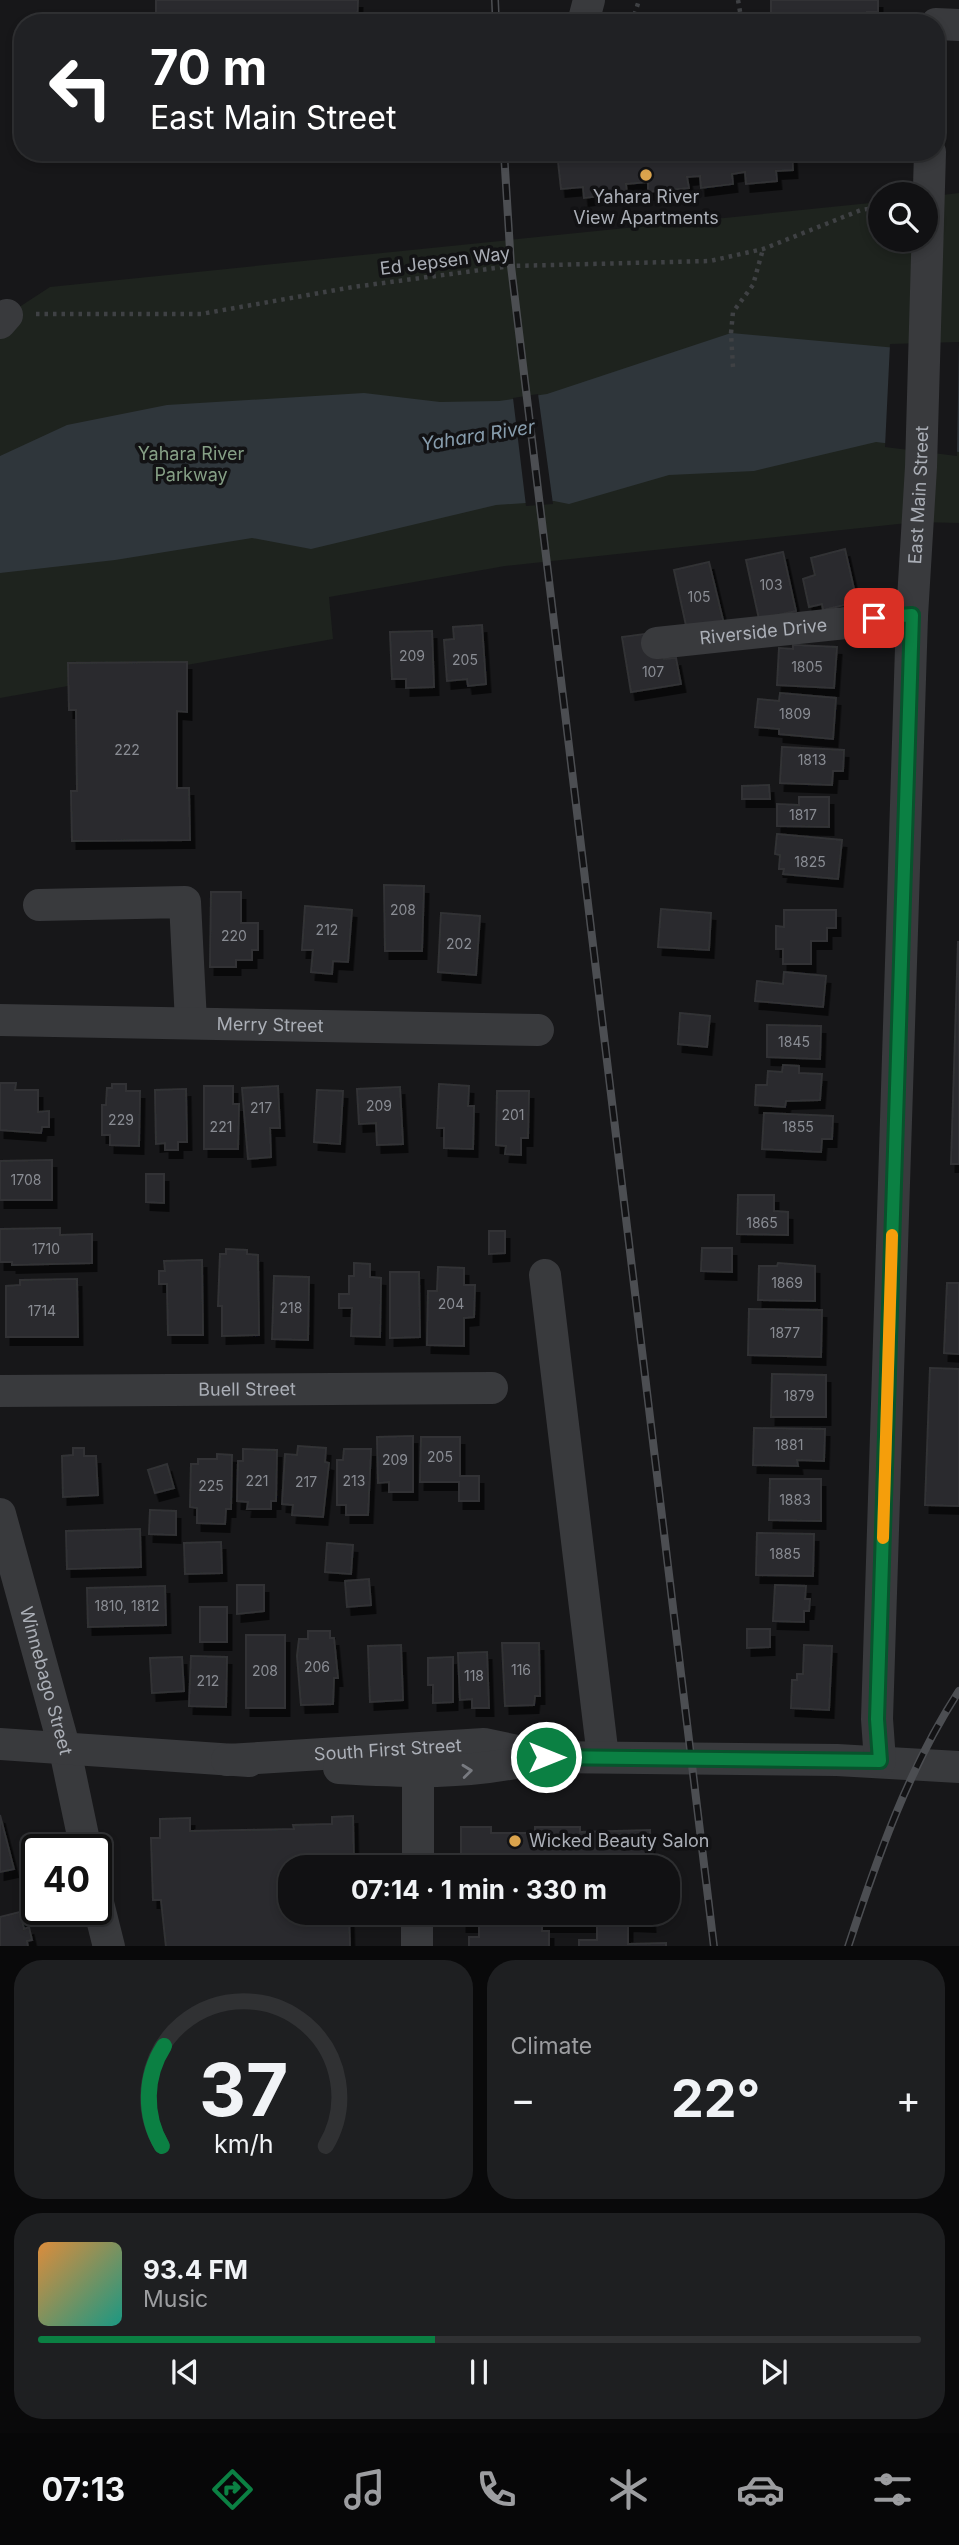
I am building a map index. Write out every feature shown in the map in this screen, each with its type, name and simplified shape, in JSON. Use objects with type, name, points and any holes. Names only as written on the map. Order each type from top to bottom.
[{"type":"street","name":"East Main Street","points":[[880,1761],[878,1705],[912,615],[921,467],[930,161]]},
{"type":"street","name":"Riverside Drive","points":[[657,643],[912,615]]},
{"type":"street","points":[[39,905],[185,902],[191,1022]]},
{"type":"street","name":"Merry Street","points":[[0,1020],[538,1030]]},
{"type":"street","points":[[545,1275],[603,1757]]},
{"type":"street","name":"Buell Street","points":[[0,1391],[492,1388]]},
{"type":"street","name":"Winnebago Street","points":[[0,1514],[65,1751],[83,1834]]},
{"type":"street","name":"South First Street","points":[[0,1744],[65,1751],[227,1760],[418,1759],[443,1773],[496,1768],[546,1757],[880,1761],[959,1767]]},
{"type":"street","points":[[418,1759],[418,1855]]},
{"type":"street","points":[[104,1925],[109,1946]]},
{"type":"street","points":[[417,1925],[417,1946]]},
{"type":"path","name":"Ed Jepsen Way","points":[[3,319],[201,314],[267,305],[353,287],[510,266],[710,261],[764,249],[868,209]]},
{"type":"path","points":[[733,367],[733,312],[753,285],[764,249]]},
{"type":"green space","name":"Yahara River Parkway","points":[[959,193],[959,523],[917,522],[505,566],[329,597],[333,639],[0,698],[0,323],[7,315],[50,287],[868,203],[868,252],[938,252],[938,196]]},
{"type":"water","name":"Yahara River","points":[[731,333],[897,348],[959,346],[959,452],[876,442],[754,471],[669,475],[569,504],[554,501],[496,505],[311,549],[252,538],[115,560],[0,573],[0,456],[67,425],[167,405],[364,393],[440,402],[499,401],[547,394]]},
{"type":"pier","points":[[959,342],[957,456],[885,447],[890,344]]},
{"type":"pier","points":[[538,394],[553,504],[526,506],[513,398]]},
{"type":"building","points":[[156,0],[358,0],[357,14],[156,14]]},
{"type":"building","points":[[771,0],[878,0],[878,12],[867,14],[771,14]]},
{"type":"building","name":"Yahara River View Apartments","points":[[558,161],[792,161],[793,170],[776,171],[777,181],[746,184],[745,172],[732,174],[733,184],[701,188],[700,176],[687,177],[689,188],[648,192],[648,182],[626,184],[627,193],[584,198],[583,187],[561,189]]},
{"type":"building","points":[[845,549],[857,602],[823,610],[822,604],[809,607],[803,579],[815,575],[811,558]]},
{"type":"building","points":[[783,552],[796,611],[759,619],[746,560]]},
{"type":"building","points":[[709,562],[724,624],[687,630],[674,570]]},
{"type":"building","points":[[482,625],[486,684],[468,686],[467,679],[447,681],[444,640],[454,639],[453,627]]},
{"type":"building","points":[[432,631],[434,687],[406,688],[406,679],[392,679],[390,632]]},
{"type":"building","points":[[652,633],[664,659],[676,658],[681,684],[631,692],[622,637]]},
{"type":"building","points":[[793,645],[837,647],[834,688],[777,685],[779,648],[793,649]]},
{"type":"building","points":[[187,662],[187,712],[177,711],[177,788],[189,788],[190,840],[72,841],[71,791],[77,791],[76,710],[69,710],[68,663]]},
{"type":"building","points":[[780,693],[836,698],[833,739],[779,734],[779,729],[755,727],[758,699],[779,701]]},
{"type":"building","points":[[782,747],[844,750],[843,771],[833,771],[832,785],[780,783]]},
{"type":"building","points":[[769,785],[770,799],[742,799],[742,786]]},
{"type":"building","points":[[799,797],[829,797],[829,827],[777,826],[777,804],[799,805]]},
{"type":"building","points":[[777,834],[842,840],[838,879],[783,874],[784,869],[779,869],[780,855],[775,854]]},
{"type":"building","points":[[384,885],[424,886],[422,951],[385,951]]},
{"type":"building","points":[[211,892],[241,892],[241,923],[258,923],[258,950],[252,950],[252,960],[236,960],[236,967],[210,967]]},
{"type":"building","points":[[305,906],[352,910],[348,962],[333,961],[332,974],[311,972],[313,950],[302,950]]},
{"type":"building","points":[[661,909],[711,913],[709,950],[658,947]]},
{"type":"building","points":[[784,910],[836,910],[836,928],[827,928],[827,941],[811,941],[811,964],[783,964],[783,949],[776,949],[776,926],[784,927]]},
{"type":"building","points":[[441,913],[480,916],[476,975],[438,972]]},
{"type":"building","points":[[958,942],[959,1164],[951,1164]]},
{"type":"building","points":[[784,972],[826,976],[823,1007],[755,1001],[757,981],[783,984]]},
{"type":"building","points":[[680,1013],[710,1016],[707,1047],[678,1044]]},
{"type":"building","points":[[767,1025],[821,1026],[820,1059],[767,1057]]},
{"type":"building","points":[[783,1065],[799,1066],[799,1073],[822,1074],[820,1100],[786,1101],[785,1107],[755,1105],[756,1085],[767,1085],[768,1071],[782,1072]]},
{"type":"building","points":[[0,1083],[16,1083],[15,1090],[38,1090],[38,1112],[49,1111],[49,1127],[42,1127],[41,1133],[0,1130]]},
{"type":"building","points":[[112,1084],[126,1084],[126,1091],[140,1091],[139,1146],[110,1145],[110,1135],[102,1135],[102,1105],[106,1105],[107,1088],[112,1088]]},
{"type":"building","points":[[439,1084],[469,1086],[468,1106],[474,1106],[473,1149],[444,1148],[444,1128],[437,1128]]},
{"type":"building","points":[[204,1086],[233,1086],[233,1104],[239,1104],[238,1149],[204,1149]]},
{"type":"building","points":[[278,1086],[280,1128],[270,1128],[271,1157],[248,1159],[242,1088]]},
{"type":"building","points":[[400,1087],[403,1144],[377,1145],[376,1123],[359,1124],[357,1089]]},
{"type":"building","points":[[186,1089],[187,1142],[178,1142],[178,1150],[165,1150],[165,1143],[156,1144],[155,1090]]},
{"type":"building","points":[[317,1090],[343,1091],[340,1144],[314,1142]]},
{"type":"building","points":[[497,1091],[529,1091],[528,1138],[521,1138],[521,1155],[505,1154],[506,1146],[496,1145]]},
{"type":"building","points":[[764,1113],[833,1116],[832,1139],[822,1139],[821,1152],[762,1149]]},
{"type":"building","points":[[52,1160],[52,1200],[0,1200],[0,1161]]},
{"type":"building","points":[[146,1174],[164,1174],[164,1203],[146,1202]]},
{"type":"building","points":[[738,1195],[774,1195],[774,1211],[788,1212],[788,1235],[737,1234]]},
{"type":"building","points":[[60,1228],[60,1235],[92,1234],[92,1263],[12,1265],[12,1262],[0,1262],[0,1229]]},
{"type":"building","points":[[489,1231],[505,1231],[505,1253],[489,1254]]},
{"type":"building","points":[[702,1248],[732,1248],[732,1272],[701,1271]]},
{"type":"building","points":[[226,1249],[247,1250],[247,1254],[258,1255],[259,1335],[222,1336],[222,1306],[218,1306],[220,1254],[226,1254]]},
{"type":"building","points":[[202,1260],[203,1335],[168,1335],[167,1284],[159,1284],[159,1271],[165,1271],[164,1261]]},
{"type":"building","points":[[354,1263],[370,1264],[370,1277],[381,1278],[380,1337],[351,1336],[352,1308],[339,1308],[339,1294],[349,1294],[349,1276],[354,1276]]},
{"type":"building","points":[[778,1263],[815,1266],[815,1301],[758,1300],[759,1266],[777,1266]]},
{"type":"building","points":[[438,1267],[464,1268],[464,1285],[475,1285],[474,1317],[464,1318],[464,1346],[427,1345],[428,1291],[437,1291]]},
{"type":"building","points":[[390,1272],[419,1272],[420,1337],[390,1338]]},
{"type":"building","points":[[274,1276],[309,1277],[308,1340],[272,1339]]},
{"type":"building","points":[[77,1279],[78,1337],[6,1337],[6,1286],[20,1285],[20,1280]]},
{"type":"building","points":[[947,1283],[959,1283],[959,1354],[944,1353]]},
{"type":"building","points":[[749,1309],[822,1310],[821,1357],[748,1355]]},
{"type":"building","points":[[930,1368],[959,1369],[959,1506],[925,1505]]},
{"type":"building","points":[[772,1374],[826,1375],[826,1417],[771,1417]]},
{"type":"building","points":[[754,1428],[825,1429],[824,1461],[797,1460],[798,1466],[753,1465]]},
{"type":"building","points":[[413,1436],[413,1492],[389,1492],[389,1482],[378,1483],[377,1437]]},
{"type":"building","points":[[421,1437],[460,1437],[460,1476],[479,1476],[479,1501],[459,1501],[459,1482],[420,1482]]},
{"type":"building","points":[[298,1446],[326,1448],[325,1462],[329,1463],[323,1517],[292,1515],[293,1505],[282,1504],[285,1454],[297,1455]]},
{"type":"building","points":[[73,1448],[84,1448],[84,1456],[96,1456],[98,1495],[63,1497],[62,1456],[73,1455]]},
{"type":"building","points":[[243,1449],[277,1450],[276,1501],[271,1501],[271,1509],[247,1509],[248,1502],[237,1501],[238,1461],[243,1461]]},
{"type":"building","points":[[344,1449],[371,1449],[368,1515],[346,1515],[346,1505],[337,1505],[337,1460],[343,1460]]},
{"type":"building","points":[[217,1454],[232,1455],[231,1509],[226,1509],[225,1524],[197,1523],[197,1508],[190,1507],[191,1464],[198,1464],[198,1459],[217,1459]]},
{"type":"building","points":[[167,1464],[174,1488],[155,1493],[148,1470]]},
{"type":"building","points":[[770,1479],[821,1479],[821,1521],[769,1520]]},
{"type":"building","points":[[150,1510],[176,1511],[176,1535],[149,1534]]},
{"type":"building","points":[[140,1529],[141,1567],[67,1569],[66,1531]]},
{"type":"building","points":[[757,1533],[814,1534],[813,1576],[756,1575]]},
{"type":"building","points":[[221,1542],[222,1573],[185,1574],[184,1543]]},
{"type":"building","points":[[327,1543],[353,1545],[351,1574],[325,1572]]},
{"type":"building","points":[[369,1579],[371,1605],[347,1607],[345,1581]]},
{"type":"building","points":[[237,1585],[264,1585],[264,1611],[237,1614]]},
{"type":"building","points":[[775,1585],[806,1586],[805,1599],[810,1599],[809,1611],[804,1611],[804,1622],[773,1621]]},
{"type":"building","points":[[165,1586],[166,1625],[88,1627],[87,1588]]},
{"type":"building","points":[[200,1607],[227,1607],[227,1642],[200,1642]]},
{"type":"building","points":[[747,1629],[770,1629],[770,1647],[747,1648]]},
{"type":"building","points":[[308,1631],[330,1631],[330,1638],[334,1638],[338,1678],[334,1678],[333,1704],[301,1705],[297,1656],[299,1639],[308,1639]]},
{"type":"building","points":[[246,1635],[285,1635],[285,1708],[246,1708]]},
{"type":"building","points":[[502,1643],[539,1643],[540,1696],[535,1696],[534,1705],[505,1706]]},
{"type":"building","points":[[401,1645],[403,1700],[370,1702],[368,1646]]},
{"type":"building","points":[[804,1645],[832,1646],[829,1710],[791,1708],[792,1680],[797,1680],[797,1674],[803,1674]]},
{"type":"building","points":[[487,1652],[489,1708],[472,1708],[472,1699],[460,1700],[458,1653]]},
{"type":"building","points":[[191,1656],[227,1657],[226,1707],[189,1706]]},
{"type":"building","points":[[182,1657],[184,1691],[152,1693],[150,1658]]},
{"type":"building","points":[[453,1657],[453,1702],[433,1703],[433,1685],[428,1685],[428,1658]]},
{"type":"building","points":[[0,1815],[14,1869],[0,1872]]},
{"type":"building","points":[[353,1816],[354,1855],[278,1855],[278,1925],[349,1925],[350,1946],[166,1946],[161,1900],[153,1900],[151,1838],[160,1838],[160,1819],[190,1818],[190,1831],[294,1829],[293,1825],[332,1824],[332,1817]]},
{"type":"building","points":[[461,1827],[491,1827],[491,1833],[535,1833],[535,1827],[580,1827],[580,1832],[650,1830],[650,1855],[461,1855]]},
{"type":"building","points":[[20,1912],[21,1925],[24,1929],[29,1927],[32,1940],[27,1941],[28,1946],[0,1946],[0,1917]]},
{"type":"building","points":[[479,1925],[542,1925],[542,1931],[549,1931],[549,1946],[469,1946],[469,1937],[479,1937]]},
{"type":"building","points":[[597,1925],[628,1925],[628,1944],[666,1943],[666,1946],[579,1946],[579,1940],[597,1940]]},
{"type":"railway","points":[[495,0],[496,14]]},
{"type":"railway","points":[[505,161],[511,266],[714,1946]]},
{"type":"railway","points":[[848,1946],[895,1815],[924,1752],[959,1691]]},
{"type":"slow traffic","points":[[883,1538],[892,1235]]},
{"type":"place","name":"Yahara River View Apartments","points":[[646,175]]},
{"type":"place","name":"Wicked Beauty Salon","points":[[515,1841]]},
{"type":"route","points":[[546,1757],[880,1761],[877,1719],[912,615],[874,618]]}]
